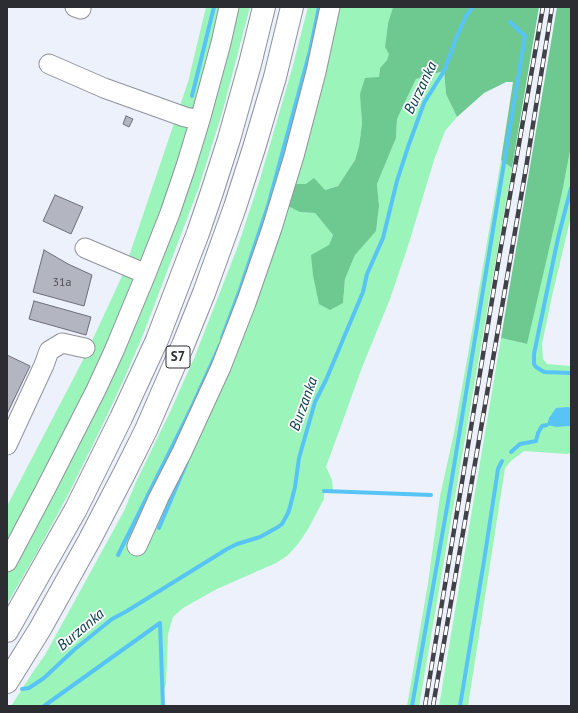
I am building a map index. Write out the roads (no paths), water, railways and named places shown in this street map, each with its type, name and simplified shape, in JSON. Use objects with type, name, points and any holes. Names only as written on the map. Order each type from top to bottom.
[{"type":"highway","name":"S7","points":[[7,631],[54,550],[79,503],[157,340],[212,192],[246,79],[264,7]]},
{"type":"highway","name":"S7","points":[[7,682],[40,629],[93,534],[146,430],[178,357],[204,294],[236,206],[273,84],[292,7]]},
{"type":"street","points":[[75,7],[81,9],[81,7]]},
{"type":"street","points":[[7,562],[96,390],[146,274],[170,213],[186,166],[221,43],[229,7]]},
{"type":"street","points":[[137,546],[221,367],[246,303],[272,228],[294,156],[316,72],[330,7]]},
{"type":"street","points":[[49,64],[104,88],[185,117],[200,120]]},
{"type":"street","points":[[85,248],[146,274]]},
{"type":"street","points":[[7,445],[49,351],[62,343],[85,348]]},
{"type":"water","points":[[556,408],[571,408],[571,426],[557,427],[547,425],[549,418]]},
{"type":"waterway","points":[[192,96],[214,7]]},
{"type":"waterway","points":[[222,338],[268,206],[310,51],[319,7]]},
{"type":"waterway","name":"Burzanka","points":[[22,689],[29,688],[44,678],[75,649],[112,619],[227,549],[237,544],[260,537],[282,524],[290,507],[295,487],[299,458],[315,402],[326,380],[363,292],[367,274],[383,238],[397,181],[424,103],[444,71],[466,16],[473,7]]},
{"type":"waterway","points":[[412,706],[449,496],[525,36],[510,22]]},
{"type":"waterway","points":[[571,188],[558,238],[534,354],[534,364],[544,372],[571,373]]},
{"type":"waterway","points":[[118,555],[190,411],[220,345]]},
{"type":"waterway","points":[[511,452],[520,444],[536,441],[542,426],[547,425]]},
{"type":"waterway","points":[[460,706],[498,469],[502,461]]},
{"type":"waterway","points":[[159,528],[187,462]]},
{"type":"waterway","points":[[324,491],[431,495]]},
{"type":"waterway","points":[[160,623],[163,706]]},
{"type":"waterway","points":[[44,706],[160,623]]},
{"type":"railway","points":[[425,706],[499,258],[543,7]]},
{"type":"railway","points":[[433,706],[526,168],[552,7]]}]
